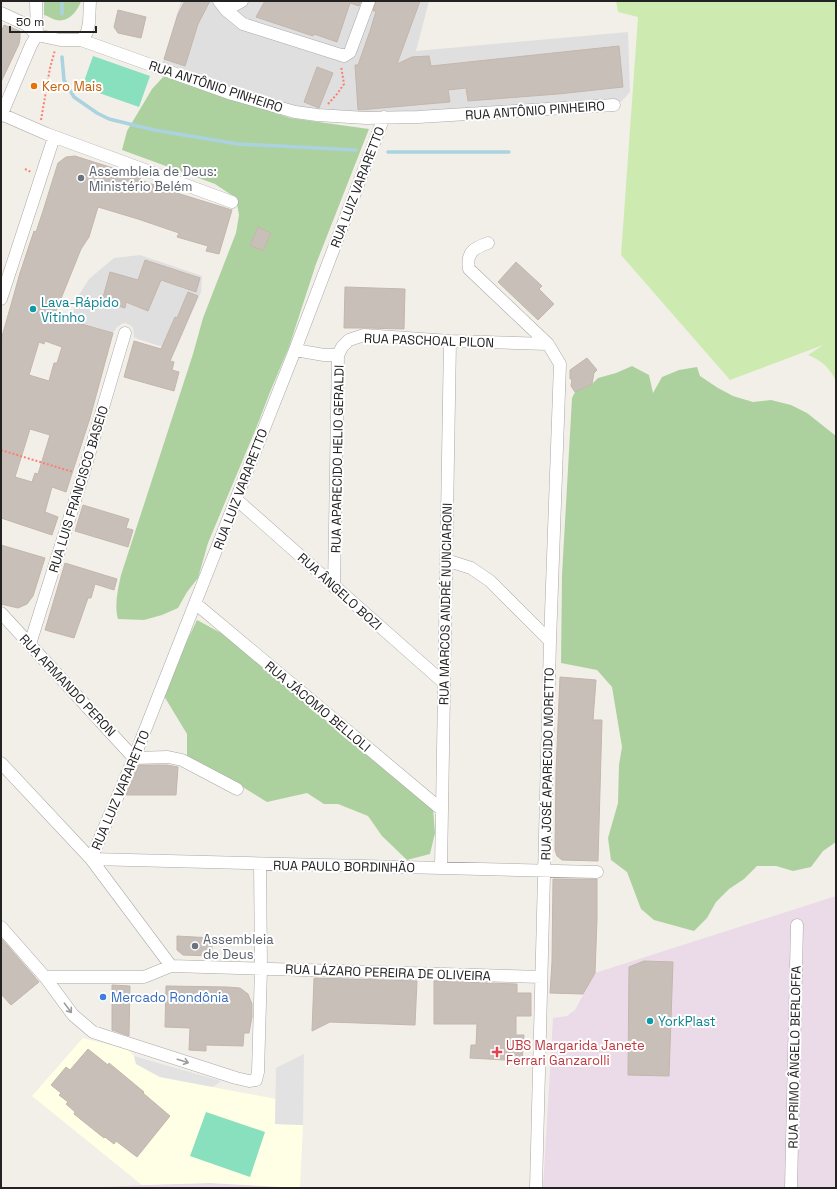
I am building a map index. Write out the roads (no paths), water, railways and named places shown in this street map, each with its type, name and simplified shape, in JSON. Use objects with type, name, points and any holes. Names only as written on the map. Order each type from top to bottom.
[{"type":"street","points":[[36,1],[37,35],[31,45],[1,115],[54,137],[232,202]]},
{"type":"street","points":[[81,40],[87,32],[90,1]]},
{"type":"street","points":[[222,5],[242,1]]},
{"type":"street","points":[[222,5],[243,24],[342,56],[350,52],[370,1]]},
{"type":"street","points":[[1,14],[27,25],[37,35]]},
{"type":"street","name":"RUA ANTÔNIO PINHEIRO","points":[[37,35],[58,40],[81,40],[232,94],[295,112],[317,115],[366,118],[418,117],[614,105]]},
{"type":"street","name":"RUA LUIZ VARARETTO","points":[[91,859],[134,758],[295,350],[384,118]]},
{"type":"street","points":[[1,299],[54,137]]},
{"type":"street","name":"RUA JOSÉ APARECIDO MORETTO","points":[[488,243],[478,246],[470,253],[468,261],[469,269],[548,344],[560,364],[550,641],[536,1188]]},
{"type":"street","name":"RUA LUIS FRANCISCO BASEIO","points":[[30,644],[83,475],[125,333]]},
{"type":"street","name":"RUA PASCHOAL PILON","points":[[338,354],[349,340],[364,335],[450,341],[548,344]]},
{"type":"street","name":"RUA MARCOS ANDRÉ NUNCIARONI","points":[[441,868],[450,341]]},
{"type":"street","points":[[295,350],[324,355],[338,354]]},
{"type":"street","name":"RUA APARECIDO HELIO GERALDI","points":[[334,587],[338,354]]},
{"type":"street","name":"RUA ÂNGELO BOZI","points":[[236,499],[444,683]]},
{"type":"street","points":[[446,560],[472,568],[490,581],[550,641]]},
{"type":"street","name":"RUA JÁCOMO BELLOLI","points":[[195,603],[442,810]]},
{"type":"street","name":"RUA ARMANDO PERON","points":[[1,613],[134,758]]},
{"type":"street","points":[[134,758],[168,757],[182,760],[237,789]]},
{"type":"street","points":[[1,763],[91,859],[171,966]]},
{"type":"street","name":"RUA PAULO BORDINHÃO","points":[[91,859],[597,872]]},
{"type":"street","points":[[1,927],[45,977],[73,1015],[93,1032],[236,1078],[249,1081],[256,1080],[258,1072],[261,968],[260,864]]},
{"type":"street","name":"RUA PRIMO ÂNGELO BERLOFFA","points":[[791,1188],[797,926]]},
{"type":"street","name":"RUA LÁZARO PEREIRA DE OLIVEIRA","points":[[45,977],[144,977],[171,966],[541,977]]},
{"type":"waterway","points":[[62,1],[62,14]]},
{"type":"waterway","points":[[62,57],[64,80],[74,97],[97,113],[109,119],[154,130],[238,144],[356,150]]},
{"type":"waterway","points":[[388,152],[509,152]]},
{"type":"place","name":"Kero Mais","points":[[34,86]]},
{"type":"place","name":"Assembleia de Deus: Ministério Belém","points":[[81,178]]},
{"type":"place","name":"Lava-Rápido Vitinho","points":[[33,309]]},
{"type":"place","name":"Assembleia de Deus","points":[[195,946]]},
{"type":"place","name":"Mercado Rondônia","points":[[103,997]]},
{"type":"place","name":"YorkPlast","points":[[650,1021]]},
{"type":"place","name":"UBS Margarida Janete Ferrari Ganzarolli","points":[[497,1052]]}]
